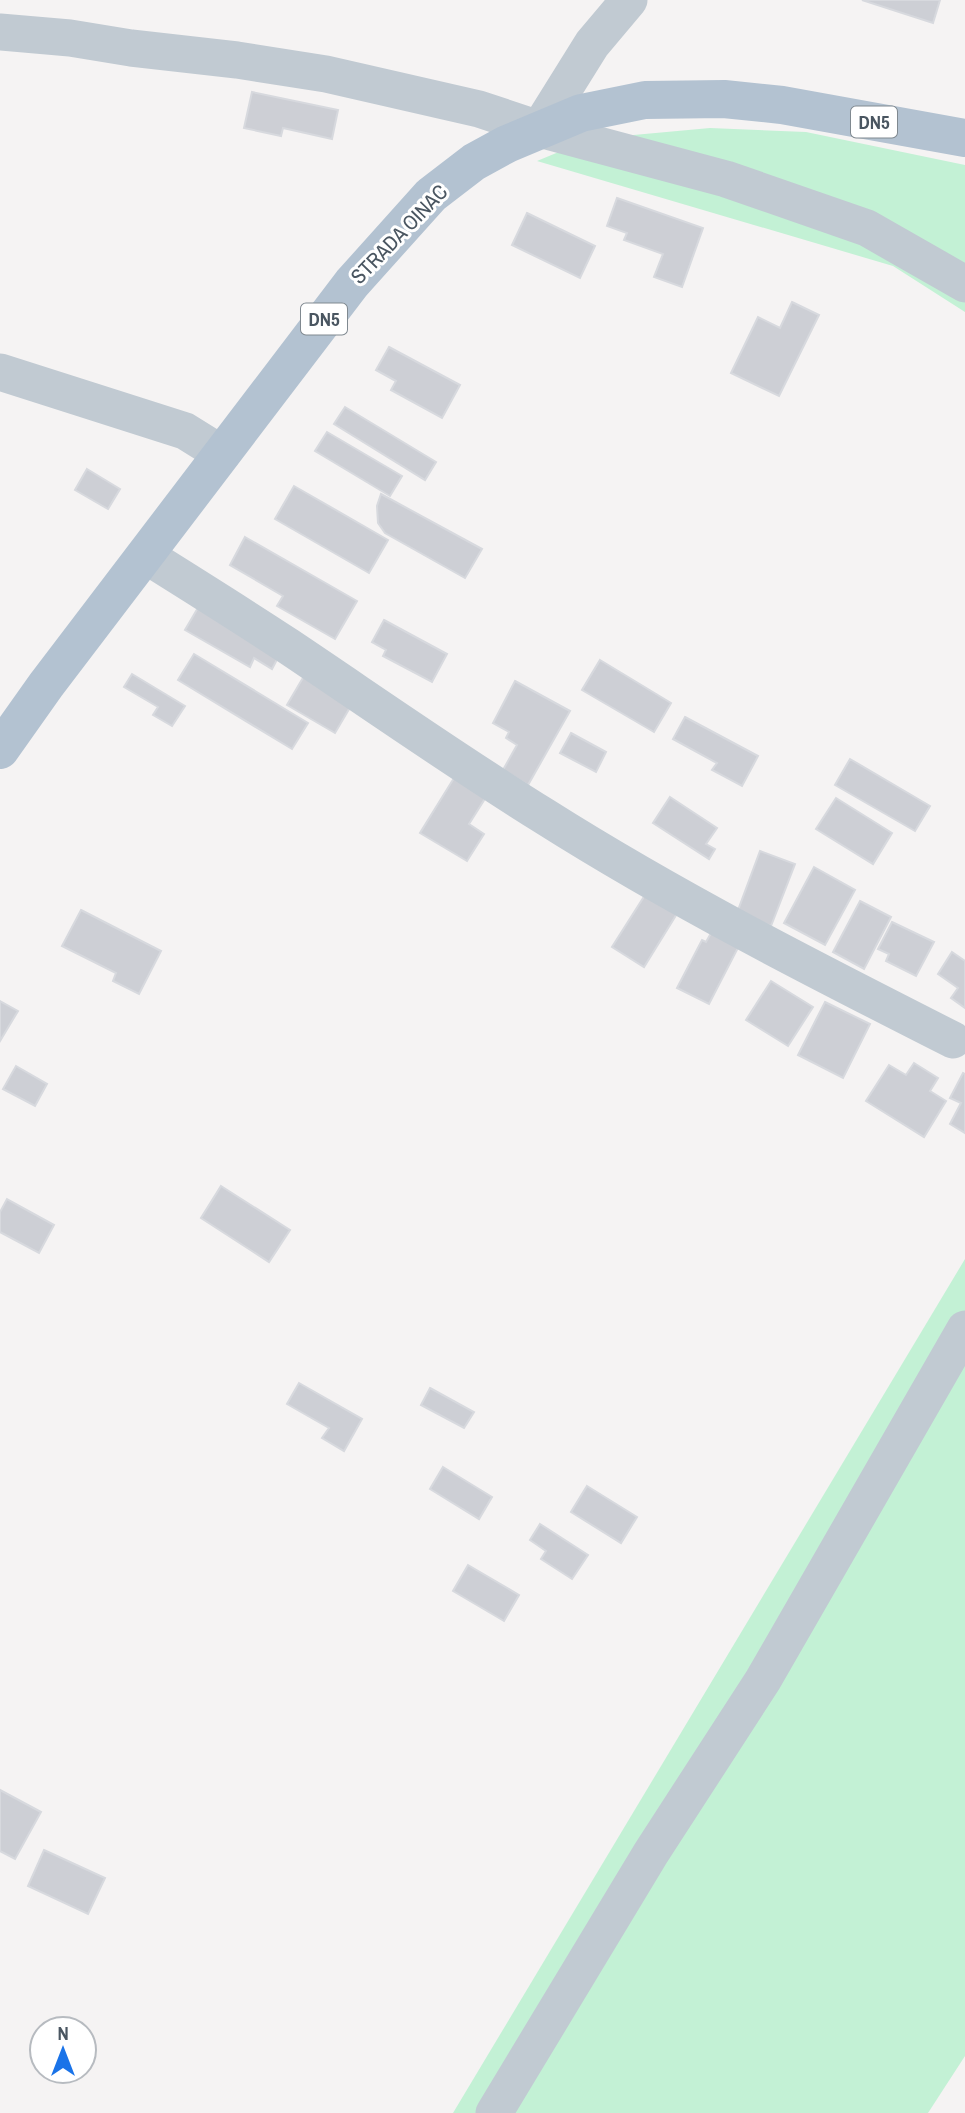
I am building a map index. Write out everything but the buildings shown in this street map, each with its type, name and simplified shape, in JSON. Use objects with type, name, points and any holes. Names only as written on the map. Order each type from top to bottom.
[{"type":"main road","name":"STRADA OINAC","points":[[0,750],[46,685],[352,283],[431,195],[474,162],[507,144],[581,113],[645,100],[724,99],[782,105],[965,138]]},
{"type":"street","points":[[539,130],[592,44],[629,0]]},
{"type":"street","points":[[0,32],[70,38],[326,74],[479,109],[539,130],[726,180],[867,229],[965,284]]},
{"type":"street","points":[[0,372],[185,431],[222,454]]},
{"type":"street","points":[[145,555],[546,818],[821,973],[953,1040]]},
{"type":"street","points":[[494,2113],[651,1853],[763,1680],[965,1329]]},
{"type":"green space","points":[[710,128],[806,132],[965,165],[965,312],[893,266],[537,161],[590,139]]},
{"type":"green space","points":[[965,1259],[965,2056],[928,2113],[453,2113]]}]
